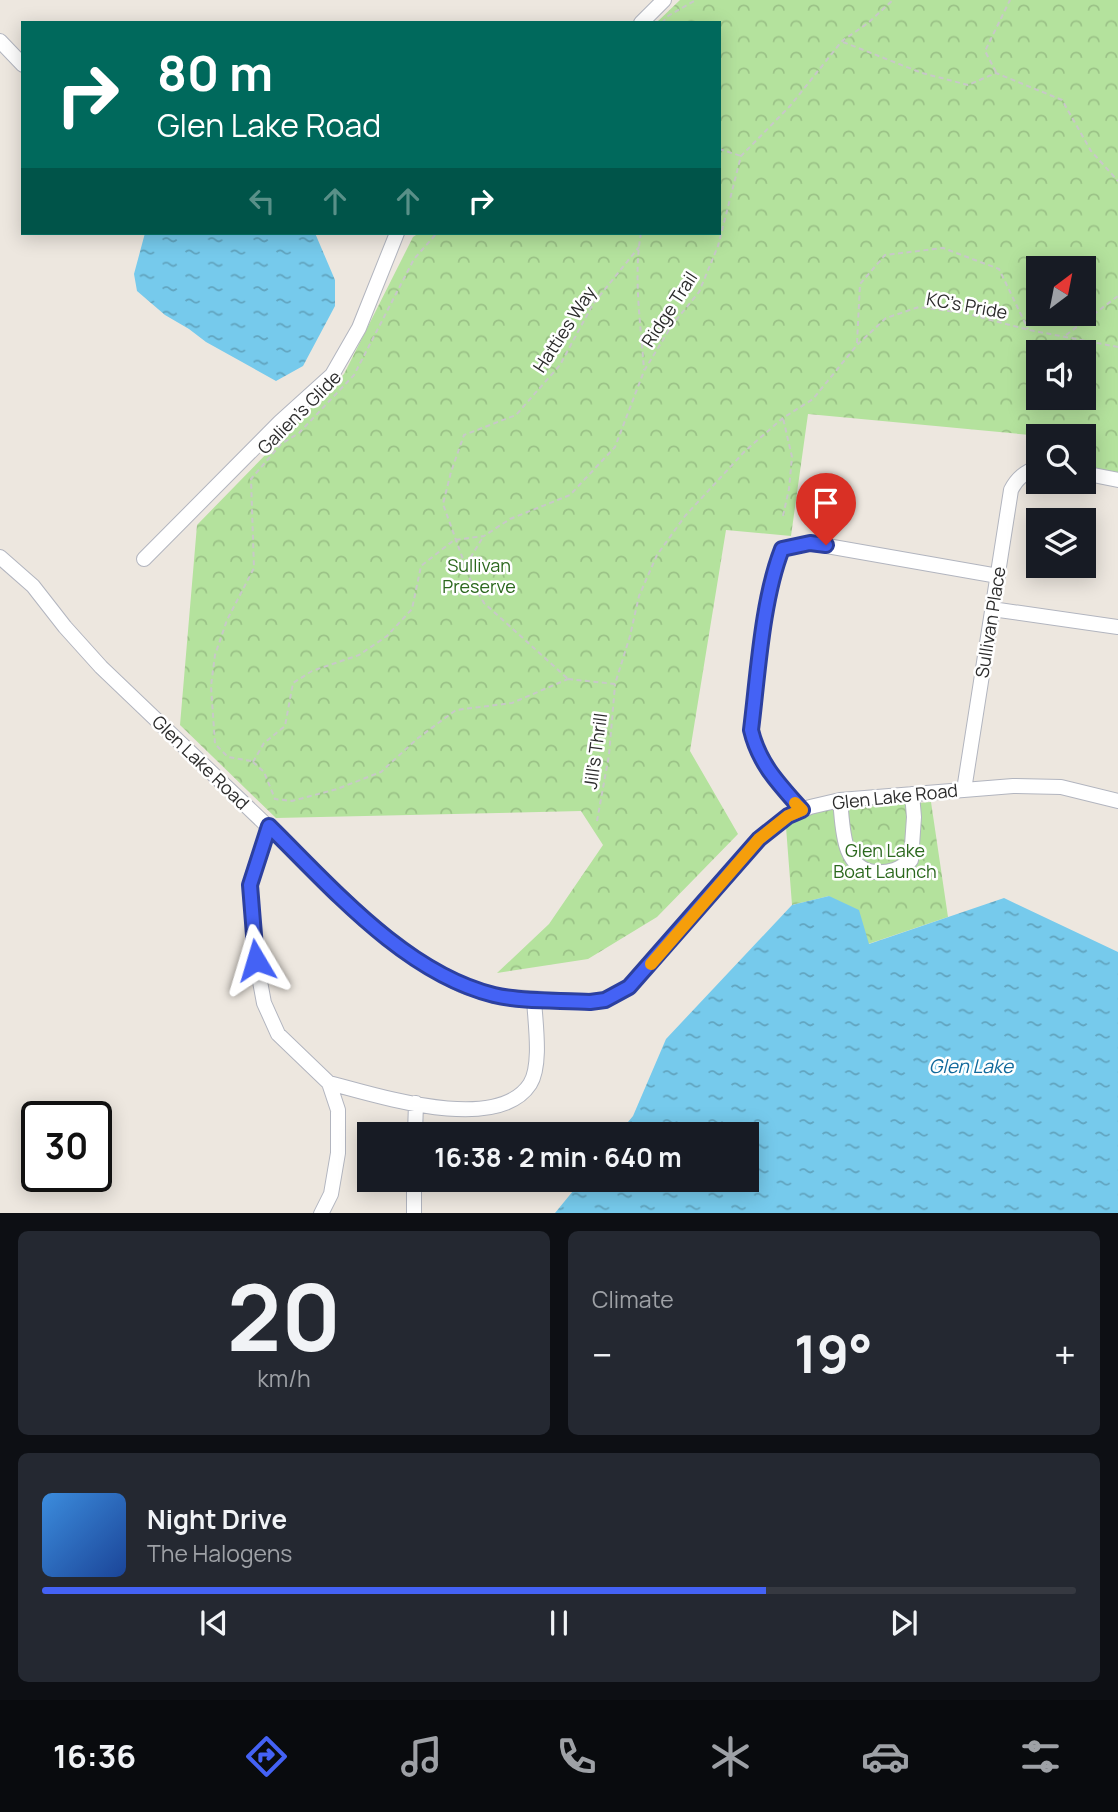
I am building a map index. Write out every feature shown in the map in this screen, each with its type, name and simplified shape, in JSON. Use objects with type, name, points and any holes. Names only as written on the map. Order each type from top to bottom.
[{"type":"street","points":[[643,21],[664,0]]},
{"type":"street","points":[[0,41],[21,63]]},
{"type":"street","points":[[144,559],[280,422],[332,375],[359,328],[396,235]]},
{"type":"street","name":"Sullivan Place","points":[[964,790],[1011,490],[1026,472]]},
{"type":"street","points":[[1096,476],[1118,480]]},
{"type":"street","points":[[802,810],[761,760],[755,750],[751,730],[769,593],[774,568],[782,549],[810,543],[998,576]]},
{"type":"street","name":"Glen Lake Road","points":[[0,557],[33,586],[101,667],[371,925],[422,962],[461,985],[496,996],[598,1001],[629,987],[759,839],[788,816],[802,810],[841,800],[1013,786],[1061,787],[1118,801]]},
{"type":"street","points":[[992,609],[1118,628]]},
{"type":"street","points":[[841,800],[848,853],[859,867],[883,872],[895,870],[911,860],[914,817],[912,794]]},
{"type":"street","points":[[269,826],[250,885],[256,960],[264,1003],[278,1034],[330,1083],[338,1110],[338,1153],[331,1194],[321,1213]]},
{"type":"street","points":[[330,1083],[454,1109],[492,1108],[511,1101],[530,1085],[534,1073],[534,999]]},
{"type":"street","points":[[415,1122],[416,1103]]},
{"type":"street","points":[[414,1192],[414,1213]]},
{"type":"path","points":[[664,21],[696,0]]},
{"type":"path","points":[[721,150],[741,156],[790,106],[842,41],[869,23],[893,0]]},
{"type":"path","points":[[1010,0],[985,51],[996,73],[1062,100],[1091,151],[1118,181]]},
{"type":"path","points":[[842,41],[922,73],[968,85],[996,73]]},
{"type":"path","name":"Ridge Trail","points":[[721,234],[741,156]]},
{"type":"path","name":"Galien's Glide","points":[[253,762],[228,757],[215,744],[211,686],[215,655],[228,620],[254,568],[251,479],[281,444],[299,433],[354,375],[414,259],[435,235]]},
{"type":"path","points":[[641,235],[638,296],[644,371]]},
{"type":"path","name":"Ridge Trail","points":[[454,540],[484,536],[510,519],[570,495],[615,447],[644,371],[672,325],[699,292],[721,235]]},
{"type":"path","name":"Hatties Way","points":[[568,678],[530,641],[484,603],[454,540],[443,504],[464,435],[516,415],[560,365],[593,304],[639,247]]},
{"type":"path","points":[[857,345],[860,284],[885,256],[943,248],[999,269],[1029,330]]},
{"type":"path","points":[[1064,337],[1118,296]]},
{"type":"path","name":"KC's Pride","points":[[783,418],[813,399],[857,345],[886,318],[919,307],[964,313],[1029,330],[1118,347]]},
{"type":"path","points":[[783,418],[792,457],[783,516]]},
{"type":"path","name":"Jill's Thrill","points":[[597,821],[609,755],[615,684],[631,636],[639,596],[657,555],[685,516],[745,451],[783,418]]},
{"type":"path","points":[[465,566],[484,536]]},
{"type":"path","points":[[454,540],[421,566],[412,609],[387,636],[359,655],[312,671],[293,683],[285,726],[264,743],[253,762],[264,772],[275,799],[292,800],[337,789],[381,772],[418,738],[456,710],[512,703],[568,678],[615,684]]},
{"type":"green space","name":"Sullivan Preserve","points":[[680,0],[1118,0],[1118,474],[1096,470],[1096,424],[1026,424],[1026,435],[808,414],[791,536],[726,530],[690,751],[738,834],[657,917],[588,959],[497,973],[549,924],[603,845],[581,811],[276,818],[180,725],[197,525],[344,374],[416,235],[721,235],[721,21],[658,21]]},
{"type":"green space","name":"Glen Lake Boat Launch","points":[[931,802],[948,917],[868,944],[829,896],[792,905],[786,827],[799,816],[827,810]]},
{"type":"water","points":[[144,235],[316,235],[335,280],[335,306],[303,366],[276,381],[206,342],[165,315],[137,291],[134,274]]},
{"type":"water","name":"Glen Lake","points":[[829,896],[859,910],[869,944],[1004,898],[1118,952],[1118,1213],[555,1213],[572,1192],[759,1192],[759,1122],[628,1122],[666,1039],[792,905]]},
{"type":"slow traffic","points":[[651,964],[759,839],[788,816],[802,810],[795,803]]},
{"type":"route","points":[[256,960],[250,885],[269,826],[371,925],[422,962],[461,985],[496,996],[590,1002],[605,1000],[629,987],[759,839],[788,816],[802,810],[767,769],[755,750],[751,730],[774,568],[782,549],[810,543],[826,545]]}]
